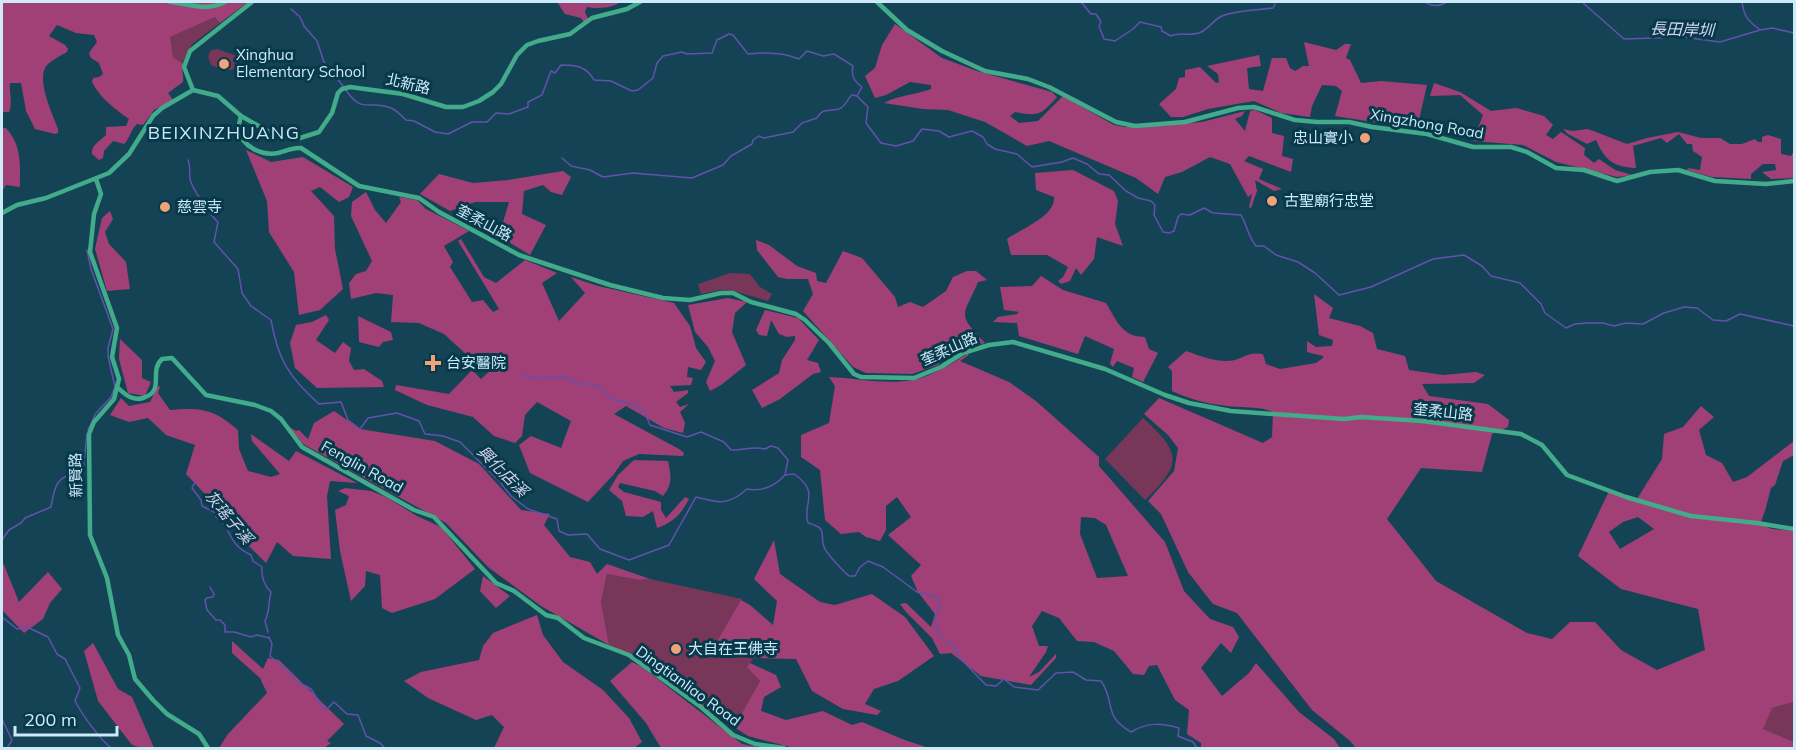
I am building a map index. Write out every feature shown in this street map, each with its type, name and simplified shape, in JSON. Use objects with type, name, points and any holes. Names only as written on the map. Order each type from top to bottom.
[{"type":"street","points":[[170,2],[213,8],[225,2]]},
{"type":"street","points":[[2,213],[46,198],[113,170],[129,154],[144,128],[157,112],[193,90],[184,67],[190,51],[252,2]]},
{"type":"street","name":"北新路","points":[[193,90],[218,96],[241,116],[283,137],[310,136],[319,132],[327,122],[338,93],[350,87],[404,94],[446,107],[463,107],[493,92],[501,84],[517,55],[527,45],[570,34],[592,18],[627,9],[640,2]]},
{"type":"street","name":"Xingzhong Road","points":[[877,2],[916,35],[964,62],[985,71],[1028,79],[1068,96],[1116,122],[1135,126],[1185,122],[1238,108],[1254,107],[1295,120],[1349,122],[1427,134],[1473,147],[1511,147],[1527,152],[1557,168],[1584,170],[1617,181],[1650,172],[1678,170],[1715,181],[1766,184],[1794,181]]},
{"type":"street","name":"奎柔山路","points":[[241,116],[238,128],[242,138],[251,149],[276,154],[296,147],[301,148],[359,186],[418,198],[438,212],[519,255],[610,285],[663,298],[690,300],[721,293],[733,293],[751,302],[796,314],[829,343],[854,374],[861,377],[914,378],[941,367],[963,353],[989,345],[1013,342],[1105,369],[1181,401],[1231,411],[1344,419],[1361,417],[1422,421],[1521,434],[1542,445],[1567,475],[1582,482],[1691,516],[1757,522],[1794,529]]},
{"type":"street","points":[[96,178],[101,194],[94,214],[90,252],[117,328],[112,357],[119,379],[118,388]]},
{"type":"street","name":"Fenglin Road","points":[[118,388],[132,398],[138,399],[151,395],[155,389],[158,362],[172,358],[206,395],[255,405],[271,411],[281,419],[302,447],[414,510],[434,517],[496,583],[514,591],[546,615],[558,618],[584,638],[614,650]]},
{"type":"street","name":"新賢路","points":[[118,388],[114,399],[96,419],[89,434],[90,535],[107,578],[114,621],[129,656],[135,679],[163,711],[199,734],[208,748]]},
{"type":"street","name":"Dingtianliao Road","points":[[614,650],[640,663],[701,707],[734,735],[755,744],[784,748]]},
{"type":"shaded area","points":[[2,2],[248,2],[220,23],[215,17],[170,37],[173,57],[183,64],[183,82],[168,93],[173,100],[154,110],[143,125],[137,124],[124,144],[113,141],[104,151],[103,158],[99,160],[92,154],[92,151],[96,143],[106,135],[106,127],[126,126],[129,119],[103,98],[92,82],[93,78],[103,74],[99,63],[91,58],[89,53],[97,42],[94,35],[76,33],[57,25],[49,36],[68,49],[47,65],[43,79],[58,133],[35,129],[26,111],[21,83],[10,83],[10,109],[9,112],[2,112]]},
{"type":"shaded area","points":[[557,2],[621,2],[613,6],[587,7],[585,12],[589,21],[585,24],[581,18],[565,14]]},
{"type":"shaded area","points":[[215,17],[220,23],[192,44],[182,64],[173,57],[169,37]]},
{"type":"shaded area","points":[[895,24],[942,58],[977,71],[1052,92],[1057,97],[1039,113],[1015,112],[1010,116],[1019,123],[1038,121],[1063,96],[1114,125],[1125,127],[1202,122],[1245,111],[1242,116],[1235,119],[1245,131],[1250,111],[1255,110],[1272,118],[1272,133],[1284,136],[1282,156],[1293,159],[1291,172],[1249,156],[1244,161],[1263,169],[1259,179],[1282,189],[1274,191],[1255,180],[1257,191],[1251,208],[1249,207],[1252,194],[1248,197],[1230,164],[1210,157],[1182,172],[1165,177],[1158,194],[1136,178],[1049,141],[1027,146],[985,122],[948,110],[884,103],[931,89],[931,85],[910,82],[886,95],[875,98],[865,76],[875,68],[882,45]]},
{"type":"shaded area","points":[[1304,42],[1336,50],[1345,44],[1351,44],[1346,58],[1350,60],[1361,83],[1381,81],[1427,85],[1417,129],[1335,116],[1342,91],[1336,86],[1322,85],[1312,106],[1310,117],[1281,113],[1254,101],[1208,109],[1183,117],[1171,117],[1159,104],[1176,89],[1179,78],[1185,77],[1185,70],[1200,67],[1216,83],[1219,82],[1218,74],[1207,66],[1259,55],[1261,66],[1247,68],[1249,89],[1263,91],[1272,58],[1286,58],[1290,68],[1295,71],[1303,66],[1309,66]]},
{"type":"shaded area","points":[[217,49],[237,56],[239,61],[236,68],[230,70],[212,66],[209,54],[211,50]]},
{"type":"shaded area","points":[[1434,83],[1460,92],[1491,111],[1516,108],[1544,116],[1553,125],[1546,135],[1553,139],[1561,132],[1585,148],[1584,155],[1594,163],[1599,159],[1615,170],[1632,175],[1617,177],[1556,162],[1523,145],[1473,141],[1483,115],[1460,95],[1430,96]]},
{"type":"shaded area","points":[[2,128],[6,128],[15,142],[19,156],[20,187],[6,185],[2,191]]},
{"type":"shaded area","points":[[1563,129],[1572,131],[1588,129],[1627,144],[1678,132],[1701,138],[1720,138],[1730,144],[1742,144],[1755,139],[1762,142],[1762,137],[1768,135],[1781,139],[1781,154],[1791,156],[1794,151],[1794,178],[1771,179],[1762,172],[1776,170],[1775,164],[1763,164],[1751,174],[1751,179],[1712,177],[1687,170],[1688,168],[1700,170],[1702,157],[1693,151],[1692,144],[1687,144],[1679,134],[1667,143],[1661,138],[1633,146],[1636,168],[1622,166],[1607,158],[1596,140],[1587,144]]},
{"type":"shaded area","points":[[246,150],[271,162],[303,157],[353,187],[349,197],[339,202],[320,187],[311,191],[334,216],[335,249],[343,289],[320,310],[299,315],[294,272],[269,232],[267,201]]},
{"type":"shaded area","points":[[1073,170],[1114,191],[1118,201],[1115,224],[1123,246],[1097,237],[1094,259],[1081,275],[1076,268],[1070,281],[1061,284],[1058,281],[1068,267],[1047,255],[1011,255],[1007,239],[1044,216],[1053,204],[1054,197],[1036,190],[1035,173]]},
{"type":"shaded area","points":[[563,171],[571,177],[562,195],[551,192],[543,185],[524,191],[522,214],[546,225],[530,255],[499,236],[509,202],[475,202],[450,211],[420,194],[439,174],[473,183]]},
{"type":"shaded area","points":[[366,192],[375,210],[386,223],[401,202],[399,197],[417,200],[426,209],[469,231],[444,246],[453,262],[450,267],[472,302],[483,300],[493,312],[499,309],[458,241],[461,239],[484,277],[496,283],[525,260],[557,273],[542,283],[559,321],[585,293],[571,277],[598,286],[674,303],[690,326],[696,348],[706,362],[701,370],[688,367],[687,377],[693,378],[691,385],[670,386],[674,392],[688,390],[688,393],[676,402],[680,407],[689,404],[680,412],[685,423],[683,433],[664,428],[626,406],[614,414],[679,449],[684,453],[683,456],[639,454],[623,461],[588,502],[530,473],[519,445],[531,436],[561,448],[571,421],[537,402],[525,415],[522,436],[515,443],[494,436],[473,417],[427,405],[395,390],[396,385],[449,394],[472,370],[481,379],[492,369],[467,355],[444,334],[419,323],[391,322],[393,295],[376,293],[351,299],[349,283],[356,274],[366,271],[372,261],[351,216],[352,202]]},
{"type":"shaded area","points":[[110,211],[113,219],[105,232],[109,244],[126,262],[130,289],[107,291],[95,249],[102,218]]},
{"type":"shaded area","points":[[756,240],[769,245],[797,266],[816,273],[817,281],[826,283],[843,251],[862,258],[895,297],[898,307],[910,302],[923,307],[946,291],[953,277],[967,271],[976,271],[987,280],[978,282],[965,314],[966,320],[985,343],[952,352],[938,365],[912,374],[866,373],[853,367],[803,311],[813,294],[808,279],[778,277],[757,250]]},
{"type":"shaded area","points":[[730,273],[750,274],[760,287],[772,294],[768,301],[734,291],[720,290],[701,294],[698,284]]},
{"type":"shaded area","points":[[1041,276],[1063,290],[1106,303],[1125,331],[1145,337],[1149,349],[1158,353],[1143,382],[1132,377],[1134,368],[1117,361],[1113,367],[1110,364],[1114,349],[1085,336],[1078,354],[1019,336],[1017,323],[993,322],[998,317],[1019,312],[1004,310],[1000,287],[1032,286]]},
{"type":"shaded area","points":[[1314,294],[1333,308],[1329,318],[1360,326],[1373,333],[1377,349],[1405,356],[1409,370],[1443,375],[1476,372],[1485,375],[1474,383],[1422,384],[1429,396],[1488,404],[1509,420],[1508,427],[1492,434],[1482,472],[1421,468],[1387,519],[1436,581],[1527,633],[1552,639],[1570,622],[1595,622],[1621,650],[1657,670],[1705,650],[1698,609],[1621,589],[1578,556],[1610,489],[1637,499],[1662,459],[1664,434],[1683,427],[1701,406],[1714,417],[1699,430],[1706,455],[1722,463],[1733,482],[1747,477],[1794,441],[1794,455],[1783,461],[1775,485],[1771,488],[1760,524],[1772,529],[1794,531],[1794,702],[1772,708],[1763,729],[1794,742],[1794,748],[1356,748],[1312,710],[1237,613],[1213,604],[1188,572],[1161,514],[1148,501],[1174,471],[1178,448],[1168,435],[1144,414],[1159,398],[1263,443],[1272,437],[1273,412],[1261,408],[1214,404],[1180,395],[1172,391],[1172,371],[1168,367],[1186,351],[1223,361],[1235,360],[1251,354],[1263,354],[1266,364],[1280,369],[1316,363],[1323,356],[1307,352],[1307,341],[1316,347],[1332,346],[1333,340],[1319,335]],"holes":[[[1638,517],[1654,529],[1620,549],[1609,532],[1623,522]]]},
{"type":"shaded area","points":[[728,298],[747,302],[735,313],[732,332],[746,365],[710,391],[706,382],[715,361],[708,347],[695,332],[688,305]]},
{"type":"shaded area","points":[[765,310],[798,318],[819,340],[807,360],[818,363],[821,372],[813,374],[780,399],[762,408],[752,390],[779,373],[782,360],[795,340],[795,336],[787,337],[779,334],[771,320],[767,336],[759,335],[756,330]]},
{"type":"shaded area","points":[[326,315],[329,320],[316,340],[335,353],[343,342],[351,348],[349,361],[354,370],[364,369],[382,381],[384,387],[317,388],[295,368],[290,343],[296,325],[312,322]]},
{"type":"shaded area","points":[[358,316],[391,332],[393,340],[383,342],[379,347],[359,342]]},
{"type":"shaded area","points":[[120,339],[142,360],[142,378],[151,382],[145,396],[128,393],[119,359]]},
{"type":"shaded area","points":[[967,354],[969,355],[960,361],[1009,382],[1036,401],[1099,457],[1099,466],[1165,542],[1184,591],[1210,619],[1233,627],[1239,637],[1231,653],[1221,643],[1201,668],[1222,696],[1249,673],[1256,663],[1299,712],[1334,739],[1340,748],[1201,748],[1201,743],[1187,734],[1189,710],[1175,700],[1157,665],[1149,666],[1144,675],[1133,674],[1114,651],[1094,642],[1077,641],[1059,618],[1042,611],[1032,626],[1039,646],[1048,646],[1029,677],[1039,672],[1056,654],[1056,658],[1031,685],[981,676],[951,653],[940,654],[932,638],[900,604],[906,603],[931,627],[935,614],[918,592],[911,576],[921,565],[888,535],[911,517],[897,497],[886,506],[886,530],[880,541],[866,537],[859,532],[841,534],[825,520],[820,470],[801,457],[801,435],[829,423],[835,386],[829,377],[882,382],[913,380],[934,373]],"holes":[[[1081,517],[1095,518],[1106,525],[1128,576],[1097,578],[1080,534]]]},
{"type":"shaded area","points":[[158,386],[160,387],[158,393],[170,410],[207,411],[222,418],[238,430],[239,449],[248,471],[271,477],[280,474],[252,441],[251,434],[289,461],[296,451],[357,483],[330,481],[327,496],[331,559],[293,556],[277,542],[266,563],[242,539],[248,525],[205,494],[186,474],[195,445],[166,435],[148,418],[129,422],[110,415],[121,398],[129,406],[150,402]]},
{"type":"shaded area","points":[[334,411],[360,429],[435,441],[479,464],[521,510],[550,514],[544,525],[570,557],[590,562],[597,574],[607,564],[650,579],[639,580],[607,574],[601,602],[609,645],[541,606],[488,567],[446,523],[303,444],[288,426],[296,431],[299,430],[308,439],[314,423]]},
{"type":"shaded area","points":[[1143,418],[1164,440],[1170,449],[1172,458],[1171,467],[1166,476],[1145,500],[1105,459]]},
{"type":"shaded area","points":[[634,460],[668,461],[670,483],[663,496],[655,491],[620,483],[618,487],[624,492],[661,502],[661,510],[666,518],[685,497],[689,499],[676,517],[657,528],[653,511],[643,517],[626,516],[622,501],[609,490],[618,475]]},
{"type":"shaded area","points":[[345,488],[371,491],[386,497],[417,516],[441,527],[475,569],[435,599],[392,613],[382,608],[380,575],[366,571],[365,586],[351,601],[340,551],[335,510],[346,505],[349,496],[338,491]]},
{"type":"shaded area","points":[[774,540],[780,574],[820,602],[835,605],[872,594],[905,617],[934,656],[898,681],[874,689],[865,704],[881,711],[877,715],[843,709],[812,691],[796,659],[754,658],[717,641],[741,600],[773,625],[777,601],[754,579]]},
{"type":"shaded area","points":[[2,560],[19,602],[48,572],[62,589],[50,603],[43,619],[24,633],[2,610]]},
{"type":"shaded area","points":[[607,574],[639,580],[650,579],[742,599],[717,641],[754,658],[747,667],[760,681],[734,727],[609,645],[601,602]]},
{"type":"shaded area","points":[[483,576],[510,596],[496,608],[480,591]]},
{"type":"shaded area","points":[[537,615],[543,635],[563,662],[603,690],[629,718],[642,742],[634,748],[494,748],[504,727],[492,715],[476,720],[428,698],[404,681],[421,672],[479,660],[483,646],[493,633]]},
{"type":"shaded area","points":[[232,641],[263,669],[268,658],[279,660],[344,724],[327,741],[331,743],[324,748],[219,748],[228,734],[267,693],[260,678],[232,653]]},
{"type":"shaded area","points":[[93,643],[118,689],[132,697],[154,748],[132,745],[98,701],[84,651]]},
{"type":"shaded area","points":[[632,662],[642,667],[742,744],[763,748],[661,748],[646,723],[610,681]]},
{"type":"shaded area","points":[[750,663],[776,675],[781,687],[764,697],[761,711],[786,720],[823,711],[852,725],[862,722],[929,748],[794,748],[748,736],[734,727],[760,681],[747,667]]},
{"type":"shaded area","points":[[1794,702],[1794,742],[1762,729],[1772,708]]},
{"type":"waterway","name":"長田岸圳","points":[[1081,2],[1091,14],[1096,14],[1101,22],[1099,26],[1104,39],[1115,41],[1140,22],[1161,27],[1162,31],[1171,36],[1195,34],[1202,32],[1222,16],[1240,11],[1273,8],[1276,2]]},
{"type":"waterway","name":"長田岸圳","points":[[1425,2],[1430,5],[1447,2]]},
{"type":"waterway","name":"長田岸圳","points":[[1549,2],[1557,2]]},
{"type":"waterway","name":"長田岸圳","points":[[1582,2],[1624,39],[1683,37],[1720,42],[1772,28],[1794,33]]},
{"type":"waterway","points":[[1742,2],[1747,17],[1759,29]]},
{"type":"waterway","points":[[291,9],[300,17],[304,26],[317,41],[324,62],[343,86]]},
{"type":"waterway","points":[[346,90],[357,102],[391,108],[406,120],[414,121],[435,132],[448,134],[472,122],[487,122],[496,113],[509,114],[528,107],[528,102],[542,95],[551,71],[555,73],[561,65],[580,67],[594,80],[611,81],[632,91],[638,90],[653,78],[657,63],[663,56],[682,52],[687,54],[712,53],[717,40],[729,34],[733,35],[748,54],[774,53],[799,59],[807,51],[823,56],[834,54],[853,66],[854,78],[862,87],[857,96],[868,107],[866,123],[881,143],[896,146],[913,141],[922,129],[939,131],[949,137],[972,131],[983,137],[987,144],[995,149],[1017,154],[1032,167],[1073,158],[1087,164],[1099,174],[1109,175],[1126,191],[1138,198],[1151,201],[1155,205],[1154,215],[1163,232],[1174,231],[1181,214],[1190,215],[1204,208],[1213,213],[1241,215],[1256,246],[1264,246],[1276,255],[1298,262],[1315,273],[1339,295],[1371,287],[1433,259],[1464,255],[1482,266],[1491,276],[1520,283],[1541,304],[1545,313],[1566,328],[1575,324],[1587,323],[1614,326],[1626,323],[1643,324],[1664,313],[1684,307],[1697,308],[1713,320],[1726,321],[1740,314],[1794,326]]},
{"type":"waterway","points":[[562,158],[571,166],[590,170],[603,177],[633,173],[692,178],[723,165],[731,156],[752,144],[753,140],[759,136],[764,138],[793,132],[802,123],[817,118],[824,111],[841,108],[852,95],[857,96]]},
{"type":"waterway","name":"興化店溪","points":[[188,160],[193,187],[218,222],[214,242],[238,269],[242,293],[251,306],[271,320],[277,346],[286,367],[319,404],[341,402],[348,420],[360,429],[368,418],[397,413],[419,421],[425,434],[443,436],[460,442],[511,496],[528,509],[557,519],[559,531],[568,535],[587,534],[600,549],[629,560],[669,545],[696,497],[717,502],[729,501],[747,489],[758,490],[768,487],[785,475],[794,474],[802,480],[809,492],[808,523],[821,529],[824,547],[835,562],[849,576],[855,576],[860,567],[868,561],[883,567],[917,592],[937,597],[940,603],[935,621],[939,635],[954,646],[960,658],[986,685],[996,686],[1004,679],[1014,687],[1038,690],[1056,673],[1073,672],[1086,680],[1101,681],[1116,720],[1131,732],[1148,725],[1172,726],[1179,728],[1178,736],[1193,742],[1197,748]]},
{"type":"waterway","points":[[87,250],[91,269],[113,329],[108,356],[115,387],[111,397],[96,413],[88,430]]},
{"type":"waterway","points":[[519,375],[536,378],[565,377],[577,384],[598,386],[612,399],[634,405],[644,411],[650,425],[687,437],[701,432],[724,442],[731,450],[765,449],[771,446],[778,448],[788,460],[785,475]]},
{"type":"waterway","points":[[83,471],[87,434]]},
{"type":"waterway","points":[[2,540],[9,530],[25,518],[51,507],[55,489],[60,480],[69,475],[76,475]]},
{"type":"waterway","name":"灰瑤子溪","points":[[197,478],[192,488],[201,500],[202,506],[216,513],[216,517],[225,525],[237,546],[251,555],[253,561],[262,567],[266,587],[271,592],[265,621],[268,632]]},
{"type":"waterway","points":[[210,587],[214,594],[213,597],[205,600],[207,610],[216,620],[220,620],[225,625],[225,632],[269,638]]},
{"type":"waterway","points":[[2,617],[17,629],[27,627],[48,637],[57,654],[65,659],[80,688],[75,701],[78,707],[96,733],[111,748]]},
{"type":"waterway","name":"灰瑤子溪","points":[[269,637],[272,644],[270,656],[296,681],[311,689],[323,708],[327,709],[334,702],[347,714],[358,715],[366,736],[385,748]]},
{"type":"waterway","points":[[2,719],[12,740],[7,748]]},
{"type":"place","name":"Xinghua Elementary School","points":[[224,64]]},
{"type":"place","name":"忠山實小","points":[[1365,138]]},
{"type":"place","name":"古聖廟行忠堂","points":[[1272,201]]},
{"type":"place","name":"慈雲寺","points":[[165,207]]},
{"type":"place","name":"台安醫院","points":[[433,363]]},
{"type":"place","name":"大自在王佛寺","points":[[676,649]]},
{"type":"district","name":"BEIXINZHUANG","points":[[224,133]]}]
